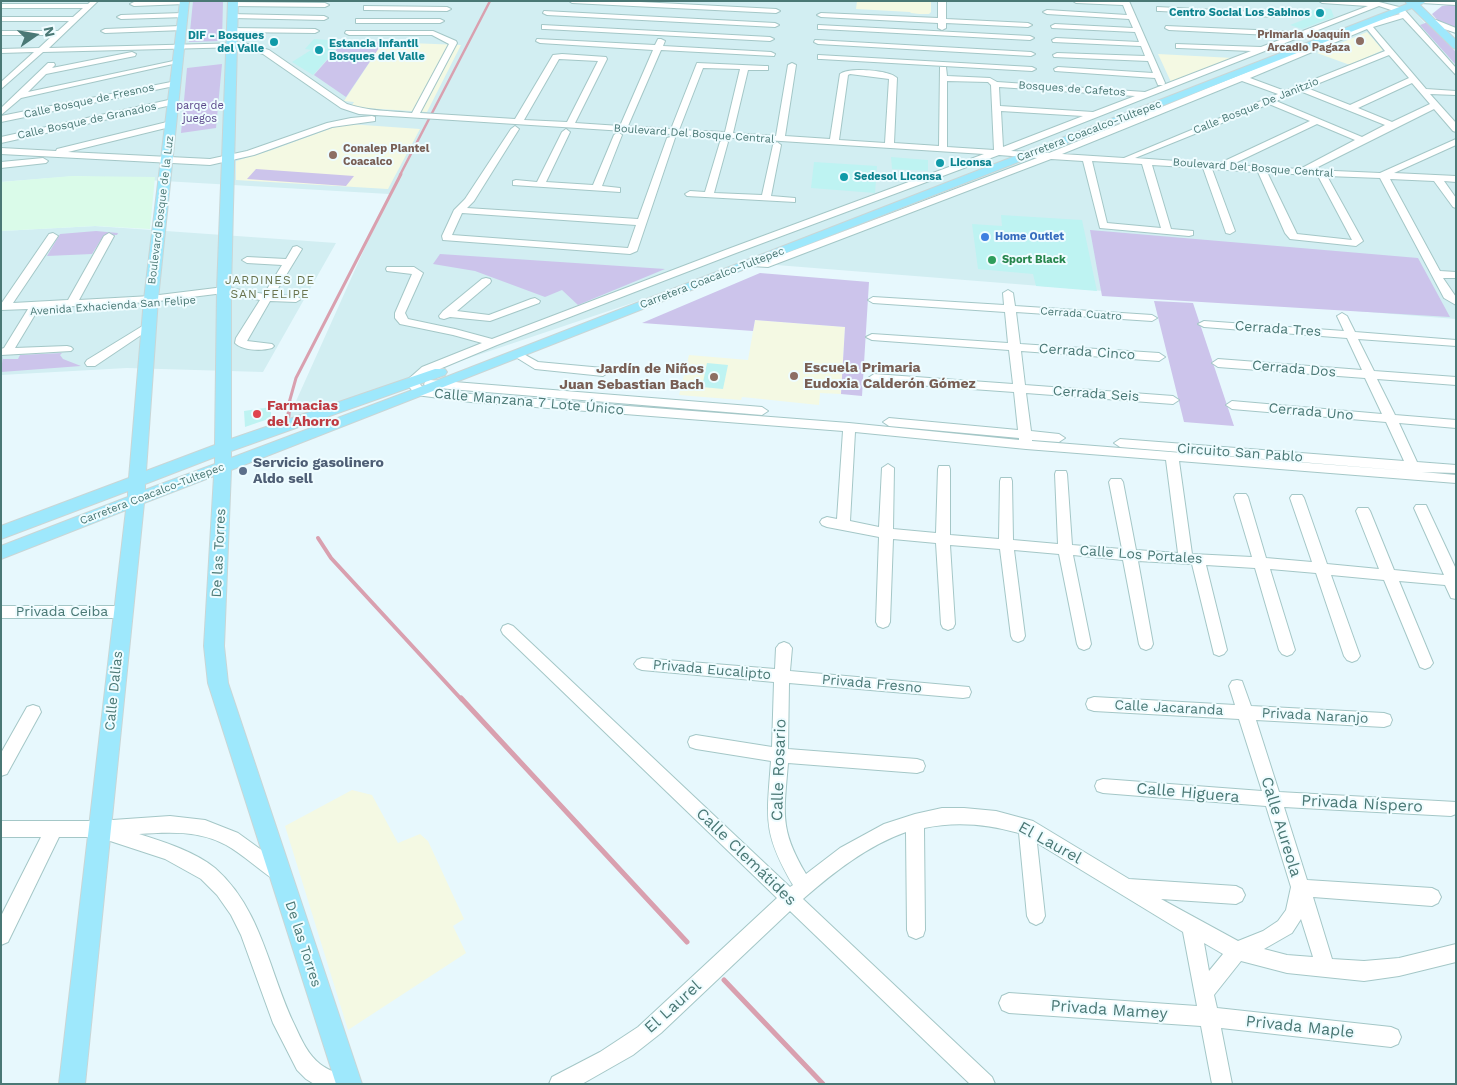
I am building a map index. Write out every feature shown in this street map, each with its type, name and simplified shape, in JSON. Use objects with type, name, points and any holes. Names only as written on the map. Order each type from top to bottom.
[{"type":"main road","name":"Boulevard Bosque de la Luz","points":[[151,302],[178,62],[175,46],[181,28],[185,2]]},
{"type":"main road","name":"Carretera Coacalco-Tultepec","points":[[1,553],[136,500],[223,458],[416,387],[510,348],[1013,155],[1395,12],[1416,2]]},
{"type":"main road","points":[[1416,2],[1429,19],[1454,41]]},
{"type":"main road","name":"De las Torres","points":[[233,3],[228,159],[230,294],[214,646],[218,683],[349,1084]]},
{"type":"main road","points":[[1395,12],[1429,19]]},
{"type":"main road","name":"Carretera Coacalco-Tultepec","points":[[416,387],[438,385],[518,354],[751,263],[1013,155]]},
{"type":"main road","name":"Calle Dalias","points":[[72,1084],[98,829],[136,500],[151,302]]},
{"type":"main road","name":"Carretera Coacalco-Tultepec","points":[[1,533],[137,480],[223,458]]},
{"type":"street","points":[[431,36],[451,1]]},
{"type":"street","points":[[572,1],[676,4],[776,11]]},
{"type":"street","points":[[942,1],[943,149]]},
{"type":"street","points":[[1076,1],[1125,2],[1164,88]]},
{"type":"street","points":[[1156,1],[1180,49],[1263,49]]},
{"type":"street","points":[[1322,1],[1380,4],[1395,12],[1456,73]]},
{"type":"street","points":[[134,4],[185,2]]},
{"type":"street","points":[[1416,2],[1456,3]]},
{"type":"street","points":[[233,3],[325,5]]},
{"type":"street","points":[[1444,3],[1433,8],[1429,19],[1456,31]]},
{"type":"street","points":[[1,6],[93,4]]},
{"type":"street","points":[[1,87],[93,4]]},
{"type":"street","points":[[596,189],[676,4]]},
{"type":"street","points":[[416,387],[426,370],[493,343],[742,247],[983,158],[1013,155],[1095,115],[1380,4]]},
{"type":"street","points":[[367,8],[447,9]]},
{"type":"street","points":[[1047,12],[1132,17]]},
{"type":"street","points":[[751,263],[764,265],[1051,155],[1368,26],[1395,12]]},
{"type":"street","points":[[547,13],[775,25]]},
{"type":"street","points":[[122,17],[183,15]]},
{"type":"street","points":[[821,15],[1028,25]]},
{"type":"street","points":[[233,16],[324,18]]},
{"type":"street","points":[[1165,18],[1281,21],[1304,34]]},
{"type":"street","points":[[1165,18],[1281,21]]},
{"type":"street","points":[[1,19],[76,19]]},
{"type":"street","points":[[359,21],[440,21]]},
{"type":"street","points":[[1055,26],[1137,30]]},
{"type":"street","points":[[1368,26],[1456,129]]},
{"type":"street","points":[[546,27],[770,39]]},
{"type":"street","points":[[821,27],[1030,38]]},
{"type":"street","points":[[105,31],[181,28]]},
{"type":"street","points":[[232,30],[315,31]]},
{"type":"street","points":[[1,33],[60,33]]},
{"type":"street","points":[[1,150],[210,162],[228,159],[321,128],[360,119],[417,118],[453,43],[431,36],[349,33]]},
{"type":"street","points":[[1056,40],[1143,44]]},
{"type":"street","points":[[540,41],[771,54]]},
{"type":"street","points":[[818,42],[1031,54]]},
{"type":"street","name":"Boulevard Del Bosque Central","points":[[175,46],[232,44],[254,47],[266,52],[338,102],[359,111],[417,118],[568,129],[915,150],[983,158]]},
{"type":"street","points":[[1,51],[175,46]]},
{"type":"street","points":[[45,72],[175,46]]},
{"type":"street","points":[[1,113],[68,49]]},
{"type":"street","name":"Calle Bosque De Janitzio","points":[[1124,159],[1389,52]]},
{"type":"street","points":[[1057,55],[1150,60]]},
{"type":"street","points":[[540,184],[603,59],[556,57],[517,125],[469,200],[458,210],[447,238],[538,246],[630,251],[633,249],[698,66],[702,64],[765,68]]},
{"type":"street","points":[[821,57],[1032,69]]},
{"type":"street","points":[[19,96],[178,62]]},
{"type":"street","points":[[766,199],[792,66]]},
{"type":"street","points":[[709,195],[745,67]]},
{"type":"street","points":[[1058,69],[1157,76]]},
{"type":"street","points":[[834,142],[844,74],[848,72],[893,78],[888,145]]},
{"type":"street","name":"Bosques de Cafetos","points":[[943,78],[990,80],[996,84],[1149,95]]},
{"type":"street","points":[[1242,78],[1285,94]]},
{"type":"street","points":[[1350,108],[1414,79]]},
{"type":"street","name":"Calle Bosque de Fresnos","points":[[1,119],[176,83]]},
{"type":"street","points":[[996,84],[996,108],[1013,155]]},
{"type":"street","points":[[1300,88],[1392,125]]},
{"type":"street","points":[[1424,91],[1456,93]]},
{"type":"street","points":[[1269,101],[1362,140]]},
{"type":"street","name":"Calle Bosque de Granados","points":[[1,140],[173,102]]},
{"type":"street","points":[[321,128],[340,115],[342,108],[338,102]]},
{"type":"street","points":[[1304,171],[1362,140],[1435,105]]},
{"type":"street","points":[[996,108],[1095,115]]},
{"type":"street","points":[[1219,166],[1317,121]]},
{"type":"street","points":[[45,154],[171,124]]},
{"type":"street","name":"Boulevard Del Bosque Central","points":[[778,142],[834,142],[888,145],[915,150],[943,149],[1013,155],[1051,155],[1321,173],[1456,179]]},
{"type":"street","points":[[1455,302],[1449,298],[1383,175],[1456,142]]},
{"type":"street","points":[[1,165],[86,156]]},
{"type":"street","points":[[1087,158],[1103,226],[1188,233]]},
{"type":"street","points":[[1146,161],[1167,231]]},
{"type":"street","points":[[1206,164],[1230,231]]},
{"type":"street","points":[[1261,169],[1290,233],[1294,237],[1356,243],[1358,240],[1321,173]]},
{"type":"street","points":[[1437,178],[1456,205]]},
{"type":"street","points":[[516,183],[617,190]]},
{"type":"street","points":[[690,194],[792,200]]},
{"type":"street","points":[[458,210],[641,222]]},
{"type":"street","points":[[3,309],[53,236]]},
{"type":"street","points":[[72,303],[109,236]]},
{"type":"street","points":[[268,346],[246,345],[242,342],[242,338],[297,249]]},
{"type":"street","points":[[246,260],[289,262]]},
{"type":"street","points":[[391,269],[414,270],[418,273],[400,314],[400,318],[404,322],[493,343]]},
{"type":"street","points":[[1436,274],[1456,275]]},
{"type":"street","points":[[431,327],[486,281]]},
{"type":"street","points":[[1008,293],[1025,440]]},
{"type":"street","name":"Avenida Exhacienda San Felipe","points":[[3,309],[151,302],[230,294],[296,299]]},
{"type":"street","points":[[873,300],[1009,309]]},
{"type":"street","points":[[447,313],[490,318],[535,301]]},
{"type":"street","name":"Avenida Exhacienda San Felipe","points":[[34,308],[72,303],[151,302]]},
{"type":"street","points":[[4,352],[34,308]]},
{"type":"street","name":"Cerrada Cuatro","points":[[1009,309],[1152,318]]},
{"type":"street","points":[[1342,316],[1415,471]]},
{"type":"street","name":"Cerrada Tres","points":[[1204,324],[1351,335]]},
{"type":"street","points":[[91,363],[149,325]]},
{"type":"street","points":[[1351,335],[1456,342]]},
{"type":"street","points":[[872,337],[1014,348]]},
{"type":"street","name":"Cerrada Cinco","points":[[1014,348],[1159,357]]},
{"type":"street","points":[[4,352],[66,349]]},
{"type":"street","points":[[518,354],[535,365],[603,372]]},
{"type":"street","name":"Cerrada Dos","points":[[1218,363],[1370,375]]},
{"type":"street","points":[[1370,375],[1456,381]]},
{"type":"street","points":[[874,378],[1018,389]]},
{"type":"street","name":"Calle Manzana 7 Lote Único","points":[[438,385],[1025,440]]},
{"type":"street","name":"Calle Manzana 7 Lote Único","points":[[416,387],[481,399],[849,427],[912,429]]},
{"type":"street","name":"Cerrada Seis","points":[[1018,389],[1173,400]]},
{"type":"street","name":"Cerrada Uno","points":[[1232,405],[1390,419]]},
{"type":"street","points":[[1390,419],[1456,424]]},
{"type":"street","points":[[843,525],[849,427]]},
{"type":"street","name":"Circuito San Pablo","points":[[1025,440],[1172,457],[1321,464]]},
{"type":"street","name":"Circuito San Pablo","points":[[1025,440],[1415,471],[1456,479]]},
{"type":"street","points":[[1172,457],[1192,558],[1219,650]]},
{"type":"street","points":[[883,622],[888,468]]},
{"type":"street","points":[[944,468],[943,539],[948,624]]},
{"type":"street","name":"Circuito San Pablo","points":[[1415,471],[1456,469]]},
{"type":"street","points":[[1061,474],[1065,549],[1084,644]]},
{"type":"street","points":[[1006,481],[1006,544],[1018,636]]},
{"type":"street","points":[[1116,482],[1146,644]]},
{"type":"street","points":[[1241,497],[1287,650]]},
{"type":"street","points":[[1297,498],[1352,656]]},
{"type":"street","points":[[1421,508],[1454,584]]},
{"type":"street","points":[[1363,511],[1425,663]]},
{"type":"street","name":"Calle Los Portales","points":[[827,522],[885,533],[943,539],[1129,555],[1322,568],[1454,584]]},
{"type":"street","name":"Privada Ceiba","points":[[1,612],[123,612]]},
{"type":"street","name":"Calle Clemátides","points":[[508,630],[985,1084]]},
{"type":"street","name":"Calle Rosario","points":[[784,648],[781,676],[780,755],[776,820],[778,836],[803,886]]},
{"type":"street","name":"Privada Eucalipto","points":[[642,664],[781,676]]},
{"type":"street","name":"Privada Fresno","points":[[781,676],[963,692]]},
{"type":"street","name":"Calle Aureola","points":[[1237,686],[1326,968]]},
{"type":"street","name":"Calle Jacaranda","points":[[1094,704],[1245,712]]},
{"type":"street","points":[[1,769],[33,712]]},
{"type":"street","name":"Privada Naranjo","points":[[1245,712],[1384,720]]},
{"type":"street","points":[[696,742],[780,755],[917,766]]},
{"type":"street","name":"Calle Higuera","points":[[1103,786],[1273,799]]},
{"type":"street","name":"Privada Níspero","points":[[1273,799],[1451,808]]},
{"type":"street","name":"El Laurel","points":[[559,1084],[601,1065],[636,1041],[702,982],[803,886],[851,849],[890,829],[942,816],[974,816],[1003,820],[1027,827],[1191,927],[1237,951],[1287,964],[1364,971],[1399,967],[1456,953]]},
{"type":"street","points":[[915,823],[916,930]]},
{"type":"street","points":[[1,829],[98,829],[170,824],[205,828],[232,839],[280,874]]},
{"type":"street","points":[[1027,827],[1036,916]]},
{"type":"street","points":[[1,936],[54,829]]},
{"type":"street","points":[[98,829],[170,853],[207,872],[226,890],[253,940],[286,1030],[300,1056],[313,1072],[340,1084]]},
{"type":"street","points":[[1126,888],[1236,894]]},
{"type":"street","points":[[1204,992],[1237,951],[1270,937],[1285,927],[1294,914],[1300,888],[1432,897]]},
{"type":"street","points":[[1191,927],[1222,1084]]},
{"type":"street","name":"Privada Mamey","points":[[1009,1003],[1209,1017]]},
{"type":"street","name":"Privada Maple","points":[[1209,1017],[1391,1037]]},
{"type":"shaded area","points":[[1,1],[1405,1],[1456,58],[1456,319],[751,263],[288,419],[389,194],[77,176],[1,182]]},
{"type":"shaded area","points":[[857,1],[931,1],[931,12],[929,14],[919,14],[856,9]]},
{"type":"shaded area","name":"Primaria Joaquín Arcadio Pagaza","points":[[1367,32],[1383,50],[1350,65],[1317,53]]},
{"type":"shaded area","points":[[383,42],[461,45],[427,112],[364,108],[352,105],[354,102],[344,101]]},
{"type":"shaded area","name":"Primaria Joaquín Arcadio Pagaza","points":[[1158,54],[1233,58],[1171,82]]},
{"type":"shaded area","name":"Conalep Plantel Coacalco","points":[[349,124],[420,129],[388,189],[236,180],[236,161]]},
{"type":"shaded area","points":[[72,176],[155,177],[150,229],[95,226],[1,231],[1,182]]},
{"type":"shaded area","name":"JARDINES DE SAN FELIPE","points":[[95,226],[336,243],[263,372],[127,368],[1,375],[1,231]]},
{"type":"shaded area","name":"Escuela Primaria Eudoxia Calderón Gómez","points":[[755,320],[845,327],[841,394],[820,393],[819,405],[742,397],[741,400],[679,395],[689,355],[748,360]]},
{"type":"shaded area","points":[[352,790],[372,795],[398,843],[420,834],[428,841],[464,919],[453,926],[466,953],[348,1030],[285,826]]},
{"type":"green space","points":[[193,1],[223,1],[222,41],[189,42]]},
{"type":"green space","points":[[1456,4],[1456,28],[1440,23],[1432,14],[1442,6]]},
{"type":"green space","points":[[1428,22],[1456,52],[1456,65],[1420,25]]},
{"type":"green space","points":[[344,41],[383,42],[346,97],[314,75]]},
{"type":"green space","name":"parqe de juegos","points":[[222,64],[216,128],[181,133],[187,68]]},
{"type":"green space","points":[[256,169],[354,176],[346,186],[247,179]]},
{"type":"green space","points":[[1090,230],[1418,258],[1450,317],[1102,296]]},
{"type":"green space","points":[[96,231],[118,233],[117,235],[104,235],[92,254],[47,256],[60,234]]},
{"type":"green space","points":[[440,254],[665,269],[578,305],[562,290],[545,297],[475,271],[433,264]]},
{"type":"green space","points":[[760,273],[869,282],[862,396],[841,394],[845,327],[755,320],[753,331],[642,323]]},
{"type":"green space","points":[[1154,301],[1193,303],[1234,426],[1184,422]]},
{"type":"green space","points":[[62,353],[60,355],[63,359],[81,366],[1,372],[3,355],[3,359],[18,359],[20,355]]},
{"type":"building","points":[[1315,8],[1331,9],[1334,17],[1302,29],[1290,25],[1308,18],[1302,10],[1316,10]]},
{"type":"building","name":"Estancia Infantil Bosques del Valle","points":[[314,39],[343,41],[313,75],[292,62],[311,50],[305,49]]},
{"type":"building","points":[[891,157],[928,160],[928,171],[892,169]]},
{"type":"building","name":"Sedesol Liconsa","points":[[814,162],[877,166],[875,193],[811,188]]},
{"type":"building","points":[[1001,215],[1082,220],[1097,291],[1036,286],[1033,274],[978,269],[972,224],[1002,226]]},
{"type":"building","points":[[707,363],[728,365],[723,389],[702,387]]},
{"type":"building","name":"Farmacias del Ahorro","points":[[271,407],[271,418],[245,427],[244,411]]},
{"type":"waterway","points":[[400,175],[490,1]]},
{"type":"waterway","points":[[289,403],[296,378],[401,174]]},
{"type":"waterway","points":[[288,419],[290,402]]},
{"type":"waterway","points":[[318,538],[331,558],[462,700]]},
{"type":"waterway","points":[[461,698],[687,942]]},
{"type":"waterway","points":[[724,980],[823,1084]]},
{"type":"place","name":"Centro Social Los Sabinos","points":[[1320,13]]},
{"type":"place","name":"Primaria Joaquín Arcadio Pagaza","points":[[1360,41]]},
{"type":"place","name":"DIF - Bosques del Valle","points":[[274,42]]},
{"type":"place","name":"Estancia Infantil Bosques del Valle","points":[[319,50]]},
{"type":"place","name":"Conalep Plantel Coacalco","points":[[333,155]]},
{"type":"place","name":"Liconsa","points":[[940,163]]},
{"type":"place","name":"Sedesol Liconsa","points":[[844,177]]},
{"type":"place","name":"Home Outlet","points":[[985,237]]},
{"type":"place","name":"Sport Black","points":[[992,260]]},
{"type":"place","name":"Escuela Primaria Eudoxia Calderón Gómez","points":[[794,376]]},
{"type":"place","name":"Jardín de Niños Juan Sebastian Bach","points":[[714,377]]},
{"type":"place","name":"Farmacias del Ahorro","points":[[257,414]]},
{"type":"place","name":"Servicio gasolinero Aldo sell","points":[[243,471]]},
{"type":"district","name":"JARDINES DE SAN FELIPE","points":[[270,287]]}]
